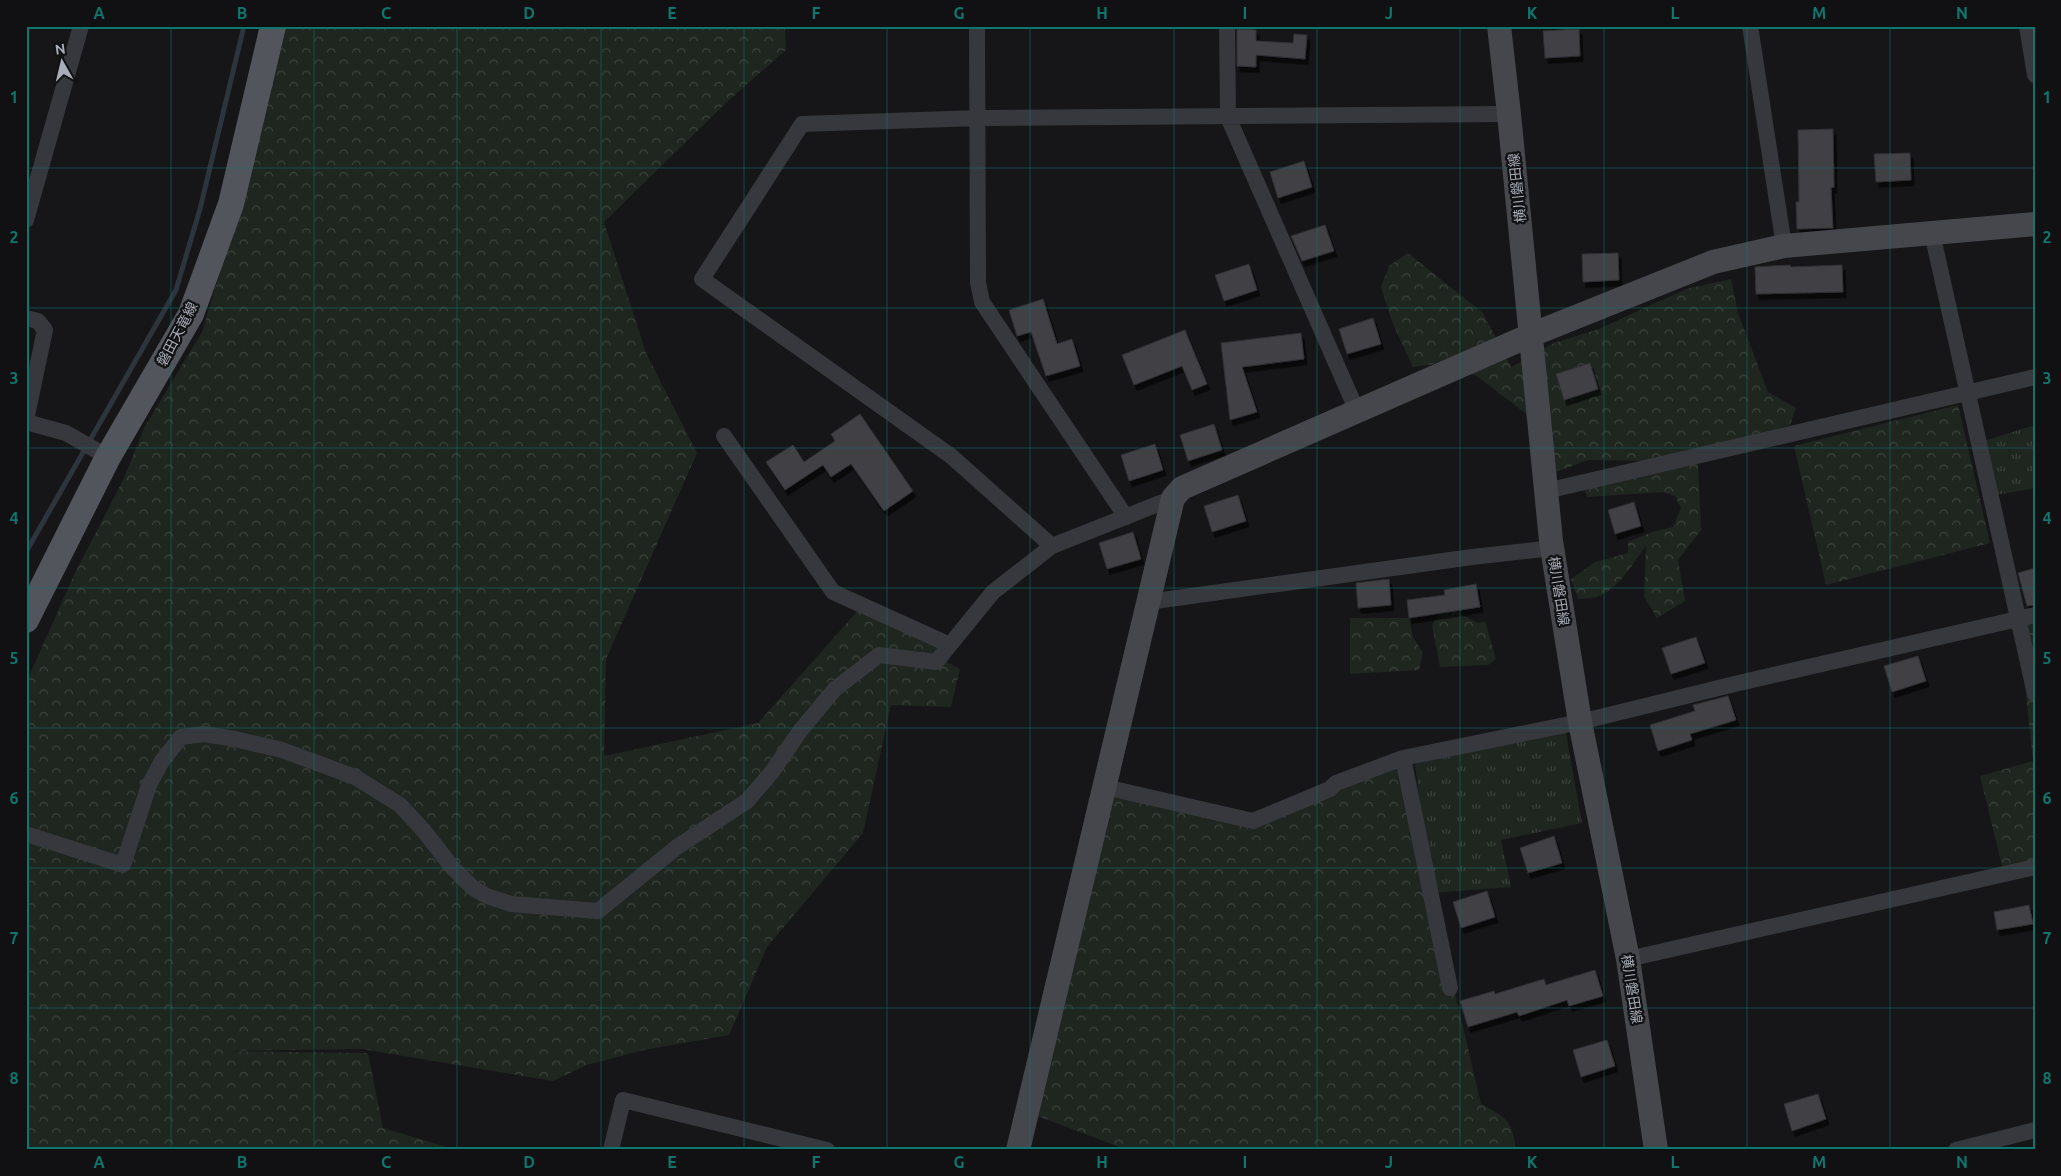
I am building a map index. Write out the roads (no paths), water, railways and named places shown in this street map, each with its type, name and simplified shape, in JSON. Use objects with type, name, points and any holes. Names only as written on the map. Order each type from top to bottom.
[{"type":"main road","name":"磐田天竜線","points":[[26,620],[108,457],[191,314],[231,204],[273,26]]},
{"type":"street","points":[[26,220],[82,26]]},
{"type":"street","points":[[977,26],[978,282],[982,302],[1126,517]]},
{"type":"street","points":[[1227,26],[1228,117],[1357,411]]},
{"type":"street","name":"横川磐田線","points":[[1499,26],[1553,548],[1580,722],[1628,960],[1656,1150]]},
{"type":"street","points":[[1750,26],[1784,246]]},
{"type":"street","points":[[2027,26],[2035,75]]},
{"type":"street","points":[[1052,546],[951,456],[702,279],[802,124],[978,118],[1509,114]]},
{"type":"street","points":[[26,834],[123,865],[150,785],[162,761],[181,737],[204,734],[282,750],[355,777],[400,805],[424,831],[452,867],[473,888],[487,896],[511,904],[598,911],[677,847],[747,801],[772,772],[800,731],[834,689],[879,656],[936,662],[993,592],[1052,546],[1173,498],[1182,488],[1531,336],[1713,262],[1784,246],[2035,224]]},
{"type":"street","points":[[1932,233],[2035,694]]},
{"type":"street","points":[[26,318],[38,321],[45,330],[26,421],[66,433],[108,457]]},
{"type":"street","points":[[1546,491],[2035,378]]},
{"type":"street","points":[[724,436],[832,592],[950,645]]},
{"type":"street","points":[[1018,1150],[1173,498]]},
{"type":"street","points":[[1148,602],[1472,557],[1553,548]]},
{"type":"street","points":[[1104,787],[1252,821],[1330,789],[1336,783],[1403,758],[1580,722],[1739,683],[2035,616]]},
{"type":"street","points":[[1403,758],[1450,988]]},
{"type":"street","points":[[1628,960],[2035,867]]},
{"type":"street","points":[[611,1150],[623,1100],[827,1150]]},
{"type":"street","points":[[1956,1150],[2035,1130]]},
{"type":"waterway","points":[[26,552],[176,290],[200,209],[244,26]]}]
